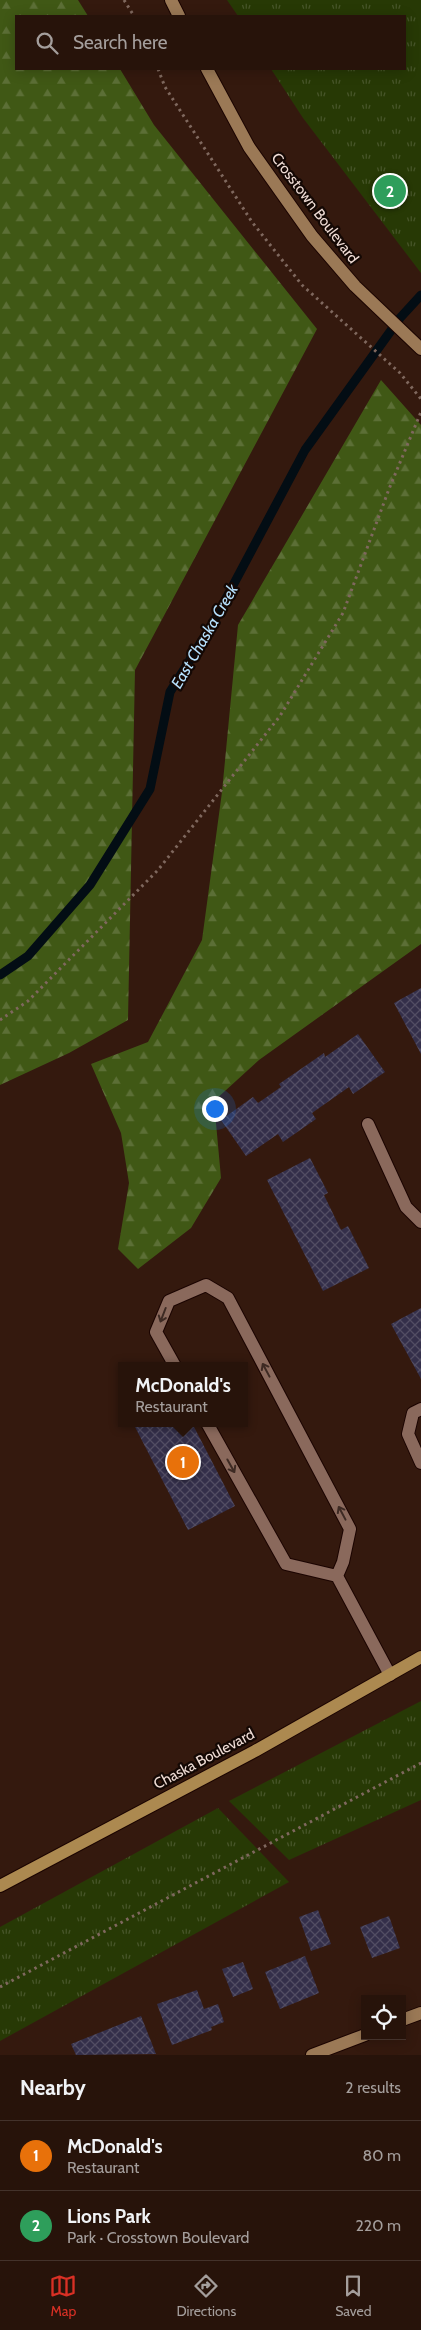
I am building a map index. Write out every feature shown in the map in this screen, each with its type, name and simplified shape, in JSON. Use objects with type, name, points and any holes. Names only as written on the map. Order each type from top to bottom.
[{"type":"main road","name":"Chaska Boulevard","points":[[0,1886],[255,1751],[421,1657]]},
{"type":"street","points":[[170,0],[178,15]]},
{"type":"street","name":"Crosstown Boulevard","points":[[208,70],[249,147],[312,236],[354,286],[421,349]]},
{"type":"street","points":[[406,2019],[421,2013]]},
{"type":"street","points":[[312,2055],[361,2037]]},
{"type":"lane","points":[[368,1124],[406,1207],[421,1222]]},
{"type":"lane","points":[[173,1362],[156,1332],[169,1301],[206,1285],[228,1298],[350,1529],[343,1562],[337,1576]]},
{"type":"lane","points":[[421,1409],[413,1413],[408,1434],[421,1463]]},
{"type":"lane","points":[[209,1427],[286,1564],[337,1576],[390,1675]]},
{"type":"path","points":[[124,0],[133,15]]},
{"type":"path","points":[[158,70],[165,87],[252,222],[302,285],[400,373],[421,399]]},
{"type":"path","points":[[0,1020],[28,1001],[158,870],[280,716],[343,614],[389,489],[421,412]]},
{"type":"path","points":[[0,1987],[421,1762]]},
{"type":"green space","points":[[0,0],[78,0],[87,15],[15,15],[15,70],[121,70],[154,125],[317,329],[135,670],[128,1020],[69,1053],[0,1085]]},
{"type":"green space","points":[[227,0],[421,0],[421,273],[303,118],[272,70],[406,70],[406,15],[237,15]]},
{"type":"green space","points":[[381,380],[421,425],[421,944],[259,1060],[214,1101],[221,1178],[191,1228],[138,1269],[118,1249],[129,1183],[121,1133],[91,1064],[148,1042],[202,940],[222,792],[238,625]]},
{"type":"green space","points":[[421,1701],[421,1800],[289,1860],[229,1801]]},
{"type":"green space","points":[[218,1808],[289,1882],[0,2041],[0,1927]]},
{"type":"building","points":[[421,988],[421,1054],[394,1003]]},
{"type":"building","points":[[358,1034],[385,1072],[353,1094],[349,1087],[312,1113],[316,1119],[283,1142],[278,1134],[246,1156],[221,1120],[253,1097],[258,1103],[281,1087],[279,1084],[324,1053],[325,1057]]},
{"type":"building","points":[[310,1158],[328,1193],[324,1195],[341,1230],[348,1226],[369,1268],[323,1291],[267,1180]]},
{"type":"building","points":[[421,1308],[421,1379],[391,1324]]},
{"type":"building","points":[[135,1427],[194,1427],[235,1506],[188,1530]]},
{"type":"building","points":[[318,1910],[331,1944],[311,1951],[299,1917]]},
{"type":"building","points":[[389,1916],[400,1948],[372,1958],[360,1927]]},
{"type":"building","points":[[305,1956],[319,1993],[280,2009],[265,1972]]},
{"type":"building","points":[[243,1962],[253,1989],[233,1997],[222,1969]]},
{"type":"building","points":[[197,1990],[204,2009],[218,2004],[224,2022],[211,2027],[212,2030],[172,2045],[157,2004]]},
{"type":"building","points":[[141,2016],[156,2054],[76,2055],[71,2044]]},
{"type":"waterway","name":"East Chaska Creek","points":[[0,975],[28,956],[90,885],[150,789],[170,692],[213,623],[305,450],[400,318],[421,295]]},
{"type":"place","name":"Lions Park","points":[[390,191]]},
{"type":"place","name":"McDonald's","points":[[183,1462]]}]
